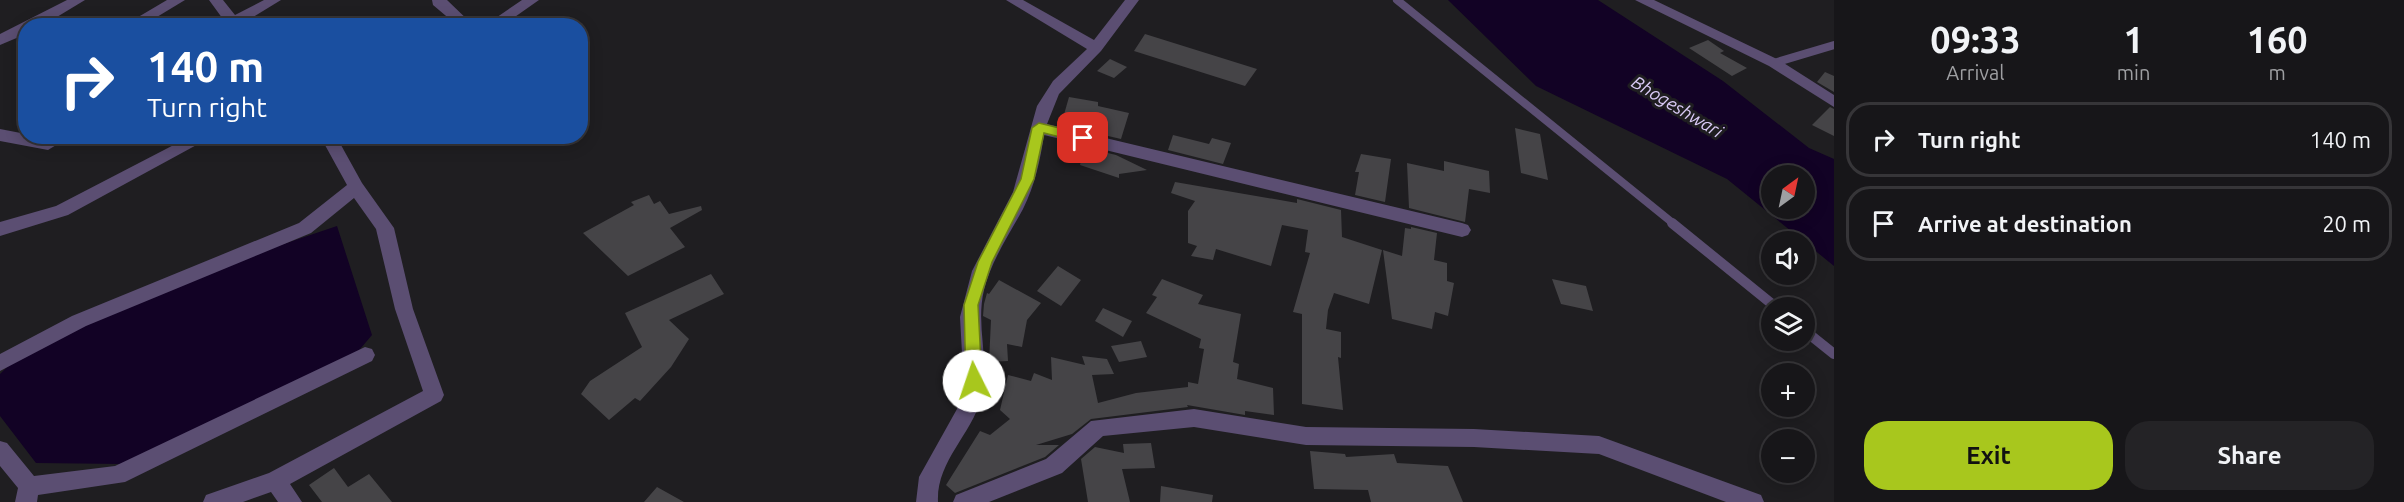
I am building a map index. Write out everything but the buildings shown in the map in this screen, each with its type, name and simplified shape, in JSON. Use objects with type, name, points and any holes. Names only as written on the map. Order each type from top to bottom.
[{"type":"street","points":[[45,18],[78,0]]},
{"type":"street","points":[[145,18],[178,0]]},
{"type":"street","points":[[216,0],[230,18]]},
{"type":"street","points":[[245,18],[274,0]]},
{"type":"street","points":[[440,0],[438,2],[457,18]]},
{"type":"street","points":[[504,18],[532,0]]},
{"type":"street","points":[[1013,0],[1096,48]]},
{"type":"street","points":[[927,502],[925,493],[927,480],[967,413],[973,395],[971,305],[976,285],[985,262],[1027,179],[1039,128],[1050,95],[1096,48],[1132,0]]},
{"type":"street","points":[[1642,0],[1697,24],[1774,63],[1834,102]]},
{"type":"street","points":[[0,40],[18,32]]},
{"type":"street","points":[[1039,128],[1462,230]]},
{"type":"street","points":[[0,135],[18,138]]},
{"type":"street","points":[[0,229],[62,211],[190,144]]},
{"type":"street","points":[[214,502],[275,481],[434,396],[414,332],[404,309],[385,228],[356,187],[332,144]]},
{"type":"street","points":[[0,363],[79,321],[304,228],[356,187]]},
{"type":"street","points":[[0,450],[28,494],[117,475],[365,356]]},
{"type":"street","points":[[964,502],[1054,466],[1098,427],[1194,418],[1306,436],[1474,438],[1599,445],[1753,502]]},
{"type":"street","points":[[275,481],[291,502]]},
{"type":"lane","points":[[1397,0],[1763,297]]},
{"type":"lane","points":[[1774,63],[1834,45]]},
{"type":"lane","points":[[1815,339],[1834,354]]},
{"type":"water","name":"Bhogeshwari","points":[[1448,0],[1598,0],[1723,81],[1809,148],[1834,159],[1834,266],[1815,251],[1815,231],[1791,231],[1776,219],[1815,219],[1815,165],[1761,165],[1761,207],[1727,179],[1536,86]]},
{"type":"water","points":[[337,226],[372,335],[355,355],[123,464],[36,463],[0,416],[0,374],[11,363],[41,345],[236,260]]},
{"type":"route","points":[[974,381],[971,305],[976,285],[985,262],[1027,179],[1039,128],[1083,138]]}]
